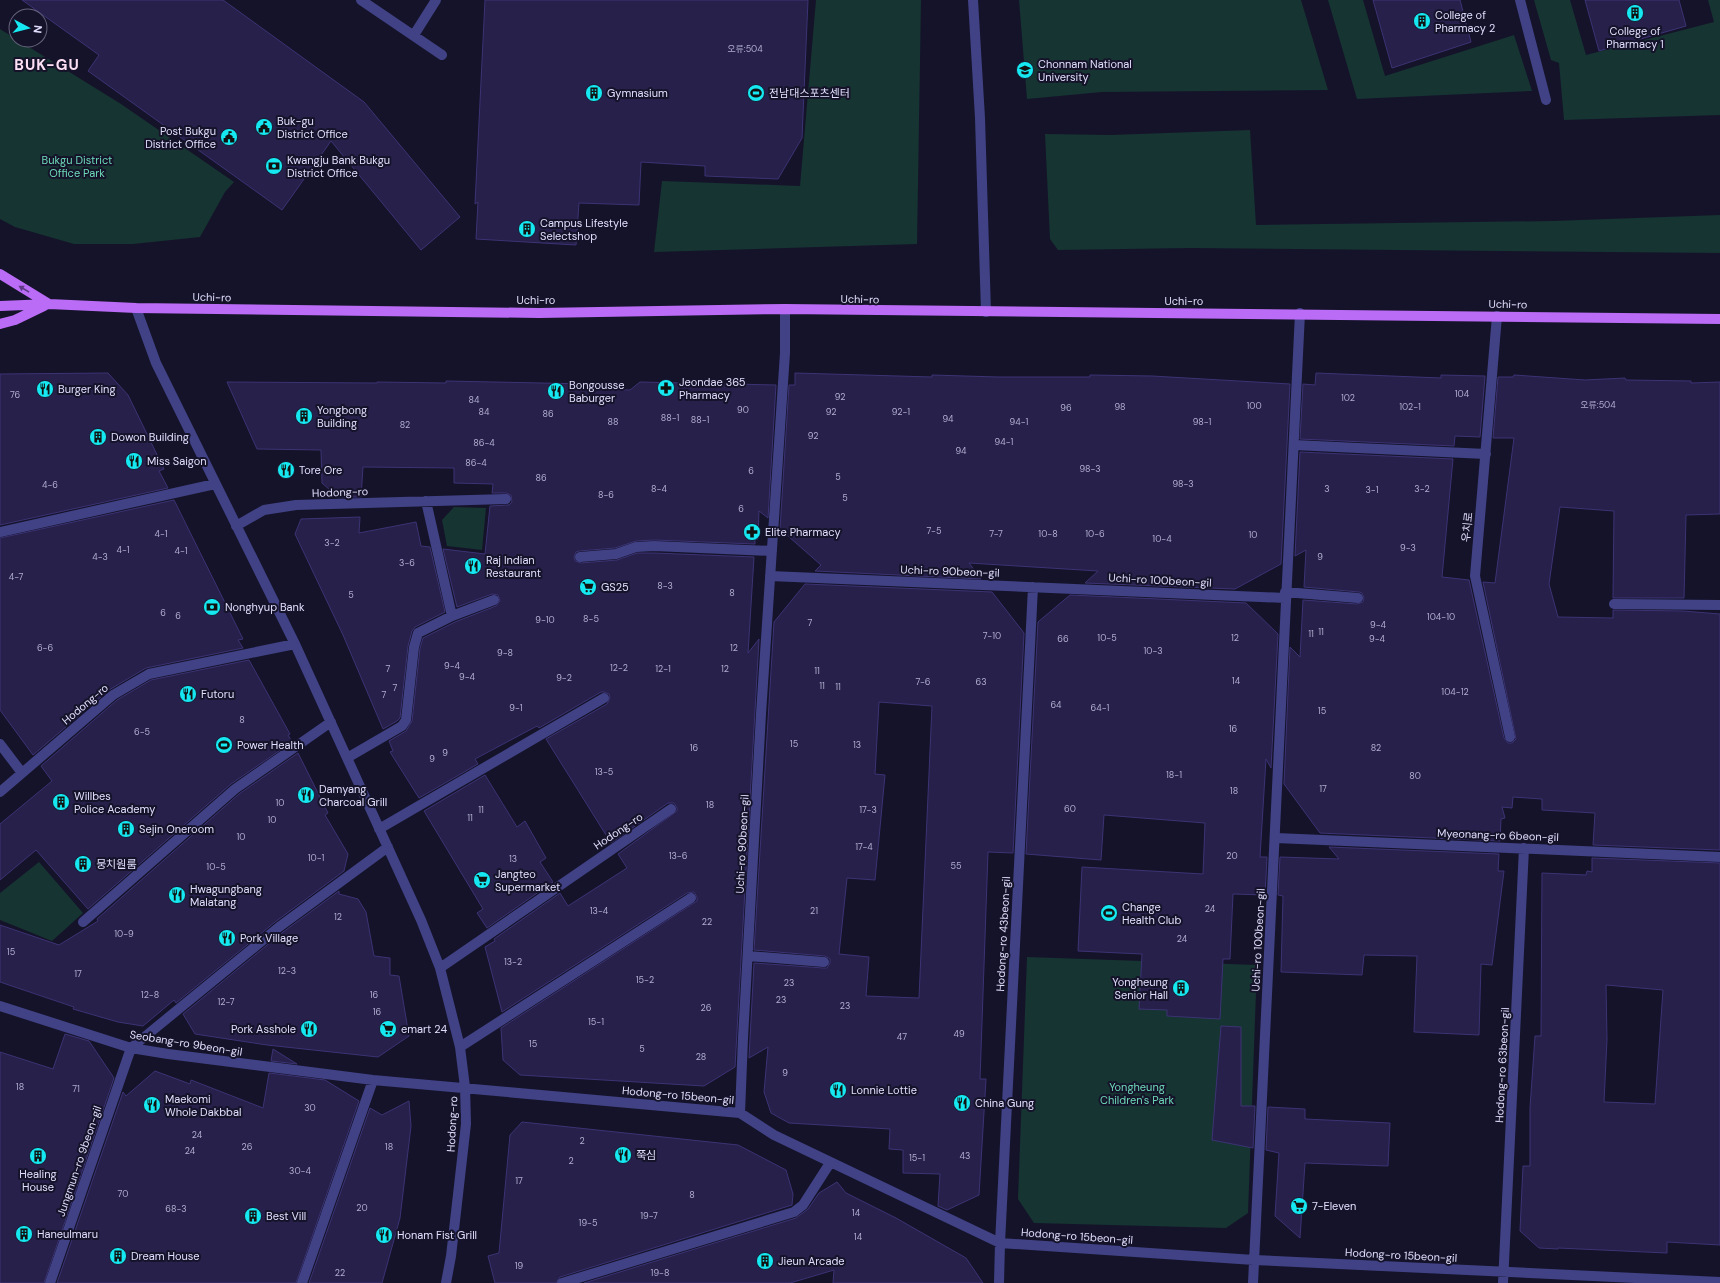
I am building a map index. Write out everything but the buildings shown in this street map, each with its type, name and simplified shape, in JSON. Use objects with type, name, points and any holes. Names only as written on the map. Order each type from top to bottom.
[{"type":"main road","points":[[0,274],[49,304]]},
{"type":"main road","name":"Uchi-ro","points":[[0,306],[49,304],[136,308],[539,313],[785,310],[1300,313],[1720,319]]},
{"type":"main road","points":[[0,324],[15,320],[49,304]]},
{"type":"street","points":[[361,0],[442,55]]},
{"type":"street","points":[[414,35],[436,0]]},
{"type":"street","points":[[973,0],[980,118],[986,312]]},
{"type":"street","points":[[1520,0],[1546,100]]},
{"type":"street","name":"Hodong-ro","points":[[136,308],[156,363],[295,644],[427,932],[440,968],[460,1047],[465,1087],[466,1124],[451,1256],[446,1283]]},
{"type":"street","name":"Uchi-ro 90beon-gil","points":[[740,1113],[770,576],[786,353],[785,310]]},
{"type":"street","name":"Uchi-ro 100beon-gil","points":[[1253,1283],[1276,838],[1285,595],[1300,313]]},
{"type":"street","name":"우치로","points":[[1498,316],[1475,576],[1510,737]]},
{"type":"street","points":[[1294,445],[1486,454]]},
{"type":"street","points":[[0,532],[215,484]]},
{"type":"street","name":"Hodong-ro","points":[[236,526],[264,510],[296,505],[506,499]]},
{"type":"street","points":[[426,501],[452,616]]},
{"type":"street","points":[[580,557],[616,554],[636,547],[654,546],[772,551]]},
{"type":"street","name":"Uchi-ro 90beon-gil","points":[[770,576],[1033,587]]},
{"type":"street","name":"Uchi-ro 100beon-gil","points":[[1033,587],[1358,598]]},
{"type":"street","name":"Hodong-ro 43beon-gil","points":[[999,1283],[1033,587]]},
{"type":"street","points":[[347,758],[402,726],[406,720],[414,647],[418,633],[452,616],[494,600]]},
{"type":"street","points":[[1614,604],[1720,605]]},
{"type":"street","name":"Hodong-ro","points":[[0,792],[113,695],[149,674],[295,644]]},
{"type":"street","points":[[379,829],[604,698]]},
{"type":"street","points":[[83,922],[234,789],[331,722]]},
{"type":"street","points":[[0,744],[22,773]]},
{"type":"street","name":"Hodong-ro","points":[[440,968],[671,809]]},
{"type":"street","name":"Myeonang-ro 6beon-gil","points":[[1276,838],[1720,857]]},
{"type":"street","points":[[131,1048],[279,927],[388,847]]},
{"type":"street","name":"Hodong-ro 63beon-gil","points":[[1503,1283],[1524,848]]},
{"type":"street","points":[[460,1047],[691,898]]},
{"type":"street","points":[[748,956],[824,962]]},
{"type":"street","name":"Seobang-ro 9beon-gil","points":[[0,1006],[131,1048],[373,1080],[465,1087]]},
{"type":"street","name":"Jungmun-ro 9beon-gil","points":[[50,1283],[131,1048]]},
{"type":"street","points":[[302,1283],[373,1080]]},
{"type":"street","name":"Hodong-ro 15beon-gil","points":[[465,1087],[740,1113],[774,1135],[830,1163],[1000,1243],[1254,1260],[1720,1282]]},
{"type":"street","points":[[562,1283],[794,1212],[803,1205],[830,1163]]},
{"type":"green space","points":[[816,0],[921,0],[917,244],[654,252],[662,181],[800,186]]},
{"type":"green space","points":[[1019,0],[1301,0],[1328,90],[1102,92],[1027,99]]},
{"type":"green space","points":[[1328,0],[1363,0],[1385,76],[1514,35],[1532,91],[1357,99]]},
{"type":"green space","points":[[1534,0],[1570,0],[1586,55],[1714,22],[1708,0],[1720,0],[1720,115],[1564,120],[1559,63],[1551,60]]},
{"type":"green space","name":"Bukgu District Office Park","points":[[0,29],[8,34],[8,48],[31,48],[121,104],[234,182],[225,192],[200,237],[133,244],[74,244],[15,227],[0,219]]},
{"type":"green space","points":[[1250,130],[1256,225],[1553,221],[1720,215],[1720,253],[1190,248],[1058,250],[1050,239],[1045,134],[1111,135]]},
{"type":"green space","points":[[454,507],[486,508],[482,550],[447,546],[442,520]]},
{"type":"green space","points":[[39,862],[83,913],[52,941],[0,920],[0,893]]},
{"type":"green space","name":"Yongheung Children's Park","points":[[1027,957],[1257,965],[1248,1213],[1226,1228],[1034,1223],[1018,1199]]},
{"type":"place","name":"College of Pharmacy 1","points":[[1635,13]]},
{"type":"place","name":"College of Pharmacy 2","points":[[1422,21]]},
{"type":"place","name":"Chonnam National University","points":[[1025,70]]},
{"type":"place","name":"Gymnasium","points":[[594,93]]},
{"type":"place","name":"전남대스포츠센터","points":[[756,93]]},
{"type":"place","name":"Buk-gu District Office","points":[[264,127]]},
{"type":"place","name":"Post Bukgu District Office","points":[[229,137]]},
{"type":"place","name":"Kwangju Bank Bukgu District Office","points":[[274,166]]},
{"type":"place","name":"Campus Lifestyle Selectshop","points":[[527,229]]},
{"type":"place","name":"Jeondae 365 Pharmacy","points":[[666,388]]},
{"type":"place","name":"Burger King","points":[[45,389]]},
{"type":"place","name":"Bongousse Baburger","points":[[556,391]]},
{"type":"place","name":"Yongbong Building","points":[[304,416]]},
{"type":"place","name":"Dowon Building","points":[[98,437]]},
{"type":"place","name":"Miss Saigon","points":[[134,461]]},
{"type":"place","name":"Tore Ore","points":[[286,470]]},
{"type":"place","name":"Elite Pharmacy","points":[[752,532]]},
{"type":"place","name":"Raj Indian Restaurant","points":[[473,566]]},
{"type":"place","name":"GS25","points":[[588,587]]},
{"type":"place","name":"Nonghyup Bank","points":[[212,607]]},
{"type":"place","name":"Futoru","points":[[188,694]]},
{"type":"place","name":"Power Health","points":[[224,745]]},
{"type":"place","name":"Damyang Charcoal Grill","points":[[306,795]]},
{"type":"place","name":"Willbes Police Academy","points":[[61,802]]},
{"type":"place","name":"Sejin Oneroom","points":[[126,829]]},
{"type":"place","name":"뭉치원룸","points":[[83,864]]},
{"type":"place","name":"Jangteo Supermarket","points":[[482,880]]},
{"type":"place","name":"Hwagungbang Malatang","points":[[177,895]]},
{"type":"place","name":"Change Health Club","points":[[1109,913]]},
{"type":"place","name":"Pork Village","points":[[227,938]]},
{"type":"place","name":"Yongheung Senior Hall","points":[[1181,988]]},
{"type":"place","name":"Pork Asshole","points":[[309,1029]]},
{"type":"place","name":"emart 24","points":[[388,1029]]},
{"type":"place","name":"Lonnie Lottie","points":[[838,1090]]},
{"type":"place","name":"China Gung","points":[[962,1103]]},
{"type":"place","name":"Maekomi Whole Dakbbal","points":[[152,1105]]},
{"type":"place","name":"쭉심","points":[[623,1155]]},
{"type":"place","name":"Healing House","points":[[38,1156]]},
{"type":"place","name":"7-Eleven","points":[[1299,1206]]},
{"type":"place","name":"Best Vill","points":[[253,1216]]},
{"type":"place","name":"Haneulmaru","points":[[24,1234]]},
{"type":"place","name":"Honam Fist Grill","points":[[384,1235]]},
{"type":"place","name":"Dream House","points":[[118,1256]]},
{"type":"place","name":"Jieun Arcade","points":[[765,1261]]},
{"type":"district","name":"BUK-GU","points":[[47,65]]}]
